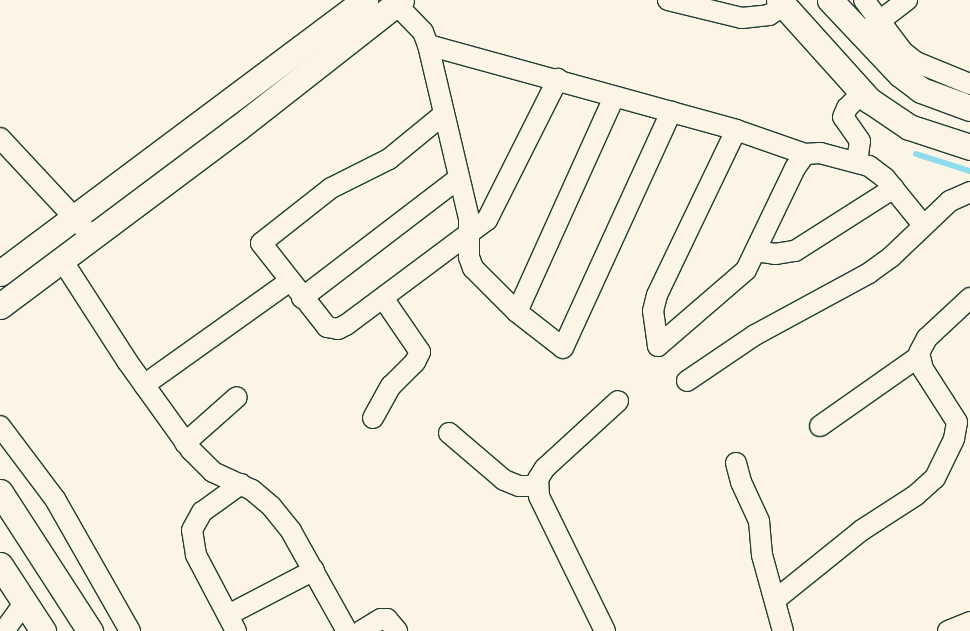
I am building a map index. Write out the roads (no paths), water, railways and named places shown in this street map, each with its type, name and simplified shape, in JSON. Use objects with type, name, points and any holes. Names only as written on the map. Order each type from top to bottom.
[{"type":"street","points":[[0,273],[365,0]]},
{"type":"street","points":[[668,0],[742,18],[769,15],[781,3],[862,93],[909,126],[970,146]]},
{"type":"street","points":[[830,0],[916,62],[970,84]]},
{"type":"street","points":[[864,0],[870,28],[900,74],[921,90],[970,108]]},
{"type":"street","points":[[870,28],[907,0]]},
{"type":"street","points":[[0,306],[398,2],[423,32],[428,44],[470,232],[469,257],[473,268],[517,312],[562,348],[671,112]]},
{"type":"street","points":[[428,44],[736,130],[805,154],[820,153],[857,162],[878,171],[923,225]]},
{"type":"street","points":[[444,114],[389,159],[331,188],[262,243],[321,323],[338,330],[383,298],[492,214],[558,79]]},
{"type":"street","points":[[857,162],[860,141],[843,117],[847,108],[862,93]]},
{"type":"street","points":[[517,312],[614,97]]},
{"type":"street","points":[[736,130],[657,295],[653,311],[658,346],[739,277],[756,252],[795,168],[805,154]]},
{"type":"street","points":[[0,138],[76,216],[91,238]]},
{"type":"street","points":[[302,298],[459,178]]},
{"type":"street","points":[[756,252],[775,254],[795,251],[894,188]]},
{"type":"street","points":[[687,381],[755,335],[869,273],[890,258],[950,201],[970,192]]},
{"type":"street","points":[[62,260],[144,385],[186,442],[213,472],[241,484],[271,506],[314,570],[348,631]]},
{"type":"street","points":[[144,385],[290,281]]},
{"type":"street","points":[[373,418],[391,386],[415,362],[420,352],[383,298]]},
{"type":"street","points":[[820,426],[918,357],[928,338],[970,298]]},
{"type":"street","points":[[775,600],[862,530],[928,486],[941,469],[954,439],[957,422],[918,357]]},
{"type":"street","points":[[186,442],[237,397]]},
{"type":"street","points":[[606,631],[539,496],[538,486],[545,468],[618,401]]},
{"type":"street","points":[[0,426],[55,499],[130,631]]},
{"type":"street","points":[[449,432],[504,480],[519,486],[538,486]]},
{"type":"street","points":[[736,463],[741,482],[759,521],[762,554],[783,631]]},
{"type":"street","points":[[241,484],[202,512],[192,530],[196,555],[232,623],[314,570]]},
{"type":"street","points":[[0,492],[90,631]]},
{"type":"street","points":[[0,566],[43,631]]},
{"type":"street","points":[[4,631],[24,603]]},
{"type":"street","points":[[361,631],[381,619],[387,619],[397,631]]},
{"type":"street","points":[[948,631],[970,622]]},
{"type":"waterway","points":[[916,154],[970,171]]}]
